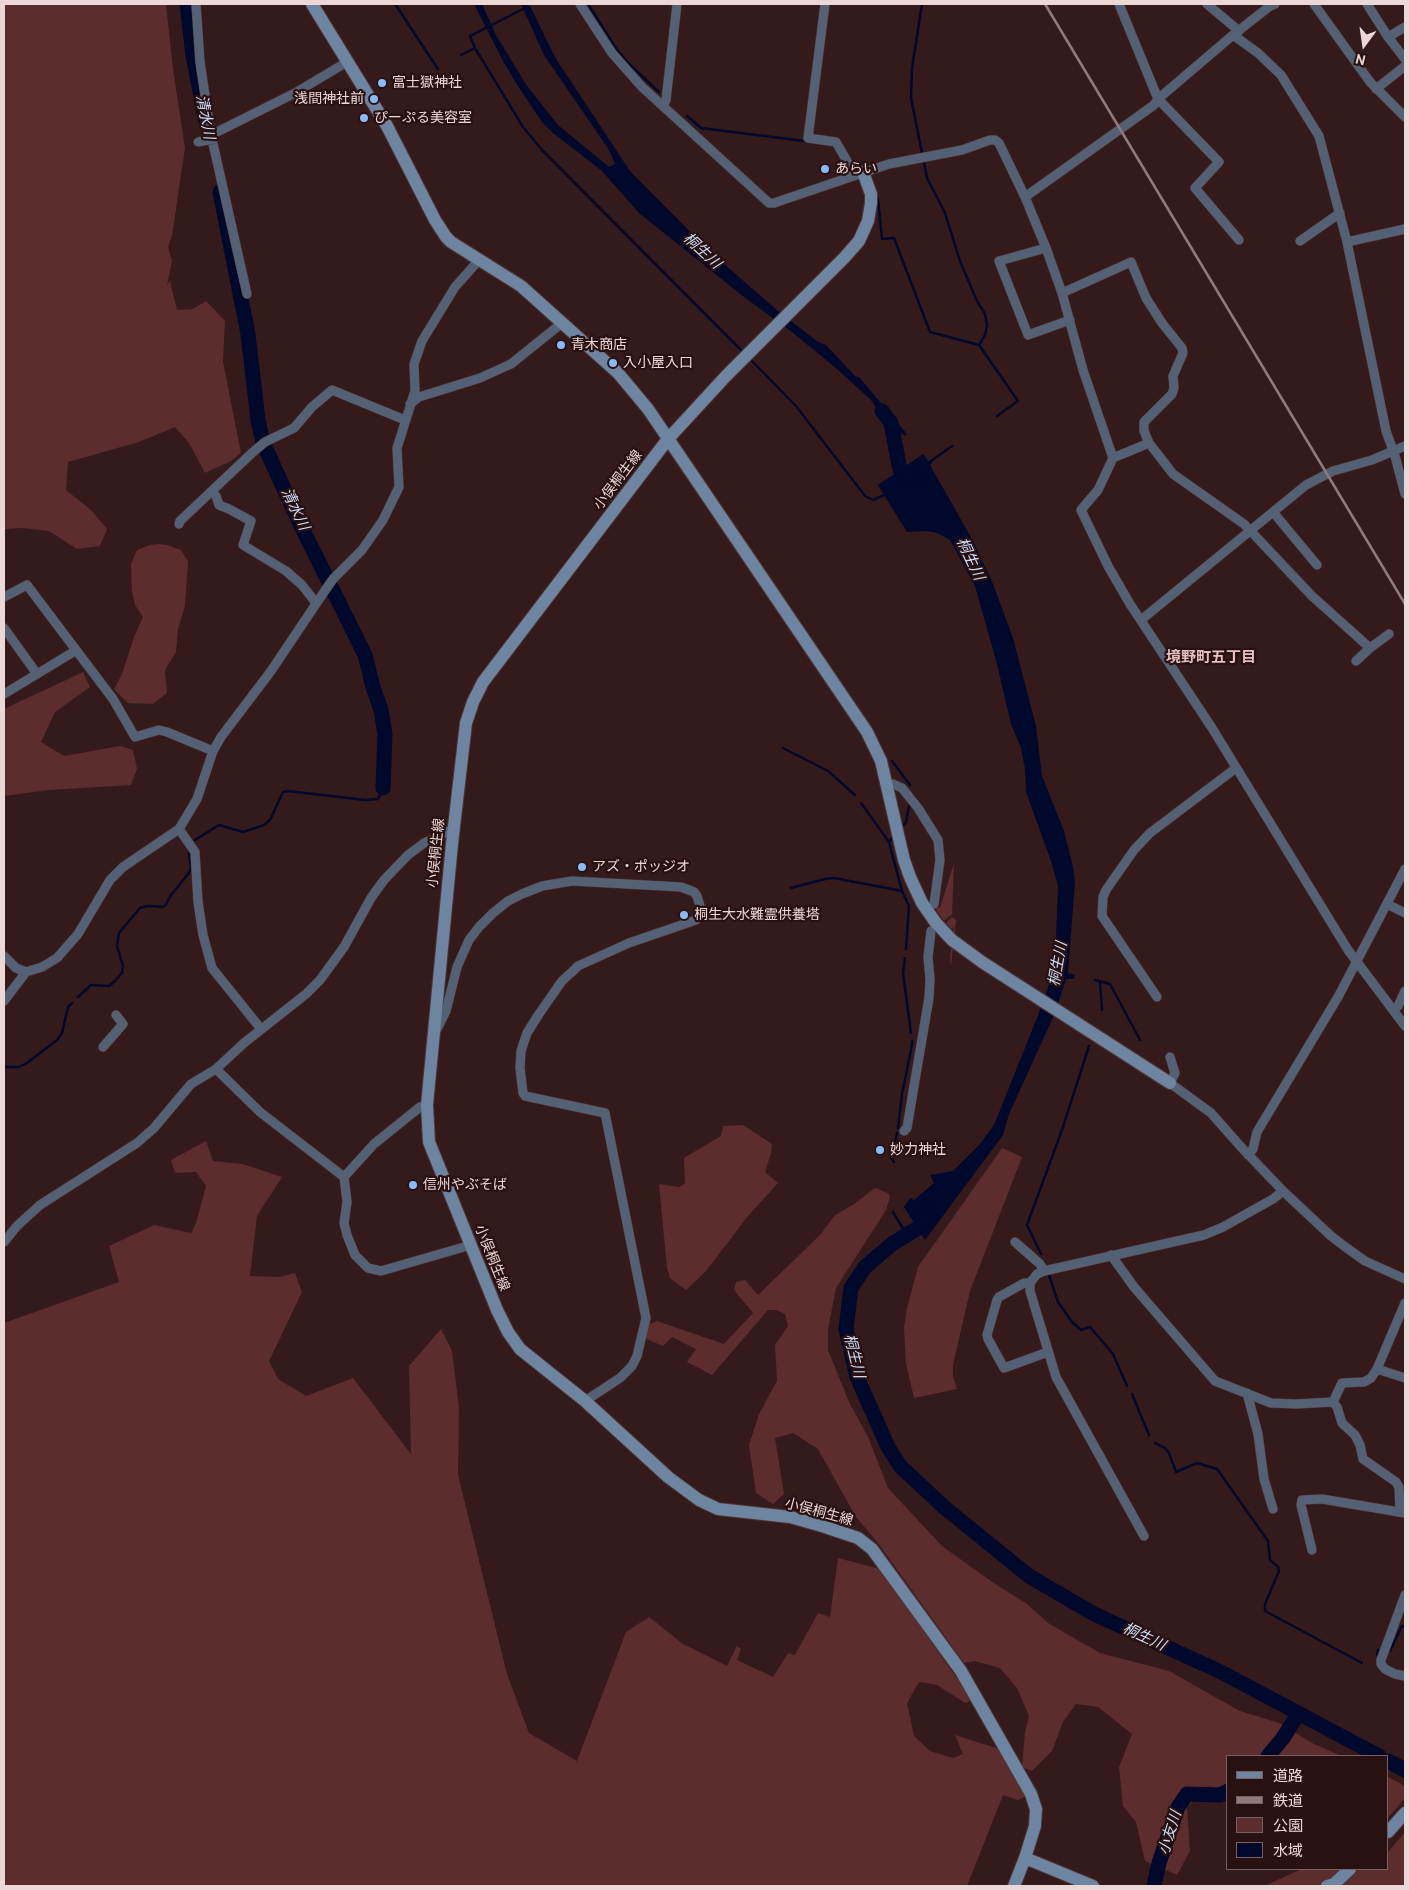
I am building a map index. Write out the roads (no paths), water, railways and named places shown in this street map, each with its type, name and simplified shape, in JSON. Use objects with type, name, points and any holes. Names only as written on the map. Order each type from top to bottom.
[{"type":"main road","points":[[312,4],[387,126],[444,233],[452,242],[520,286],[626,381],[648,409],[867,732],[881,761],[904,860],[915,890],[928,912],[952,940],[982,962],[1170,1083]]},
{"type":"main road","name":"小俣桐生線","points":[[859,174],[870,194],[871,204],[864,234],[849,254],[729,373],[668,440],[483,682],[466,723],[453,829],[427,1105],[429,1142],[497,1310],[508,1332],[520,1349],[585,1401],[668,1477],[699,1500],[718,1509],[790,1517],[822,1526],[858,1538],[872,1549],[961,1671],[1031,1794],[1037,1817],[1025,1858],[1014,1886]]},
{"type":"main road","points":[[1389,1831],[1405,1813]]},
{"type":"main road","points":[[1025,1858],[1093,1886]]},
{"type":"main road","points":[[1327,1886],[1334,1884],[1349,1870]]},
{"type":"street","points":[[196,4],[200,62],[212,137],[247,294]]},
{"type":"street","points":[[580,4],[612,53],[642,87],[769,203],[774,203],[889,164],[974,147],[990,140],[997,141],[1025,197],[1046,248],[1062,293],[1083,370],[1113,458]]},
{"type":"street","points":[[663,106],[666,100],[677,4]]},
{"type":"street","points":[[825,4],[808,138],[836,142],[859,174]]},
{"type":"street","points":[[1119,4],[1158,99],[1219,162],[1195,188],[1239,240]]},
{"type":"street","points":[[1207,4],[1281,75],[1319,136],[1347,242],[1386,431],[1394,451],[1405,494]]},
{"type":"street","points":[[1025,197],[1154,105],[1158,99],[1236,33],[1270,6],[1276,4]]},
{"type":"street","points":[[1314,4],[1370,82],[1405,117]]},
{"type":"street","points":[[1367,4],[1405,59]]},
{"type":"street","points":[[1388,37],[1405,27]]},
{"type":"street","points":[[198,142],[212,137],[347,62]]},
{"type":"street","points":[[1376,89],[1405,66]]},
{"type":"street","points":[[1300,241],[1340,213]]},
{"type":"street","points":[[1347,242],[1405,229]]},
{"type":"street","points":[[1046,248],[998,261],[1028,335],[1070,320]]},
{"type":"street","points":[[4,1001],[26,972],[57,958],[78,934],[110,880],[124,867],[179,829],[198,799],[213,751],[221,737],[271,671],[333,579],[362,550],[391,505],[398,487],[397,448],[415,391],[414,364],[422,341],[455,287],[479,260]]},
{"type":"street","points":[[1062,293],[1131,262],[1146,298],[1162,323],[1182,348],[1183,353],[1173,376],[1174,388],[1172,394],[1144,422],[1144,431],[1149,443],[1173,474],[1250,530],[1257,540],[1312,596],[1370,648]]},
{"type":"street","points":[[410,404],[419,397],[480,378],[511,364],[562,323]]},
{"type":"street","points":[[180,524],[180,521],[253,452],[265,442],[294,428],[312,407],[332,390],[405,420]]},
{"type":"street","points":[[1149,443],[1113,458],[1098,490],[1081,510],[1108,566],[1140,620],[1236,768],[1305,881],[1357,961],[1405,1026]]},
{"type":"street","points":[[1140,620],[1306,485],[1333,471],[1372,460],[1405,446]]},
{"type":"street","points":[[212,491],[219,505],[250,521],[244,545],[286,571],[302,585],[316,603]]},
{"type":"street","points":[[1273,512],[1316,565]]},
{"type":"street","points":[[4,597],[27,585],[113,699],[136,737],[159,730],[213,751]]},
{"type":"street","points":[[4,628],[37,674]]},
{"type":"street","points":[[1356,661],[1389,634]]},
{"type":"street","points":[[4,694],[75,651]]},
{"type":"street","points":[[1158,997],[1102,916],[1103,898],[1106,890],[1134,850],[1150,833],[1236,768]]},
{"type":"street","points":[[887,785],[893,784],[902,788],[918,808],[938,840],[940,860],[934,904]]},
{"type":"street","points":[[179,829],[195,852],[198,902],[203,935],[212,968],[261,1029]]},
{"type":"street","points":[[4,1242],[17,1226],[40,1205],[137,1143],[154,1128],[191,1084],[216,1069],[261,1029],[306,994],[320,980],[344,947],[378,887],[408,855],[424,843],[453,829]]},
{"type":"street","points":[[1248,1155],[1253,1149],[1257,1132],[1338,997],[1405,868]]},
{"type":"street","points":[[435,1031],[446,1011],[457,967],[469,940],[479,927],[508,901],[542,886],[572,881],[681,887],[694,892],[697,896],[701,909],[696,920],[629,943],[578,966],[562,981],[539,1014],[527,1033],[523,1046],[520,1068],[525,1096],[605,1113],[646,1318],[637,1356],[632,1366],[620,1378],[585,1401]]},
{"type":"street","points":[[1387,904],[1405,913]]},
{"type":"street","points":[[904,1131],[908,1119],[930,998],[928,957],[931,931]]},
{"type":"street","points":[[4,956],[16,968],[26,972]]},
{"type":"street","points":[[1393,1010],[1398,1006],[1405,991]]},
{"type":"street","points":[[103,1047],[123,1024],[116,1015]]},
{"type":"street","points":[[1170,1057],[1176,1073],[1170,1083],[1198,1101],[1211,1113],[1283,1191],[1344,1246],[1365,1261],[1405,1279]]},
{"type":"street","points":[[216,1069],[260,1112],[344,1177],[347,1202],[344,1223],[347,1236],[355,1255],[372,1270],[381,1271],[471,1245]]},
{"type":"street","points":[[344,1177],[374,1144],[420,1107],[427,1105]]},
{"type":"street","points":[[1144,1536],[1056,1377],[1030,1291],[1030,1283],[1034,1276],[1044,1271],[1204,1235],[1223,1228],[1283,1191]]},
{"type":"street","points":[[1015,1242],[1040,1264],[1044,1271]]},
{"type":"street","points":[[1111,1255],[1134,1287],[1215,1381],[1271,1403],[1333,1402]]},
{"type":"street","points":[[1030,1283],[1024,1283],[997,1300],[987,1335],[988,1339],[1004,1368],[1048,1352]]},
{"type":"street","points":[[1333,1402],[1342,1383],[1366,1381],[1377,1369],[1405,1304]]},
{"type":"street","points":[[1377,1369],[1405,1378]]},
{"type":"street","points":[[1247,1393],[1258,1434],[1264,1479],[1273,1509]]},
{"type":"street","points":[[1312,1550],[1301,1504],[1302,1500],[1322,1499],[1403,1512],[1399,1487],[1396,1482],[1363,1459],[1360,1445],[1354,1435],[1342,1423],[1337,1407],[1333,1402]]},
{"type":"street","points":[[1405,1595],[1381,1664],[1385,1669],[1395,1674],[1405,1676]]},
{"type":"water","points":[[474,4],[482,4],[496,35],[527,86],[558,125],[609,167],[615,164],[609,150],[544,55],[521,4],[529,4],[556,59],[630,171],[708,250],[778,311],[818,342],[826,345],[855,376],[859,377],[907,434],[905,436],[884,420],[871,400],[837,369],[639,213],[602,171],[553,133],[542,122],[504,63]]},
{"type":"water","points":[[923,454],[928,461],[932,459],[933,461],[930,465],[973,541],[993,584],[1013,638],[1036,726],[1042,776],[1064,831],[1075,882],[1068,973],[1075,975],[1074,979],[1066,979],[1055,1013],[1009,1114],[1003,1135],[925,1240],[904,1207],[910,1198],[914,1200],[934,1183],[930,1175],[953,1171],[980,1144],[994,1125],[1050,982],[1055,960],[1058,886],[1026,792],[1025,769],[1021,748],[1011,724],[997,664],[975,586],[950,540],[937,533],[926,531],[907,532],[878,485]]},
{"type":"waterway","name":"清水川","points":[[187,4],[193,55],[205,118]]},
{"type":"waterway","points":[[395,4],[438,69]]},
{"type":"waterway","points":[[588,4],[617,50],[659,92]]},
{"type":"waterway","name":"桐生川","points":[[922,4],[912,68],[911,98],[927,178],[945,213],[960,261],[977,301],[985,314],[987,325],[985,335],[979,345]]},
{"type":"waterway","points":[[475,48],[470,36],[525,8]]},
{"type":"waterway","points":[[461,55],[475,48],[523,127],[542,150],[743,352]]},
{"type":"waterway","points":[[687,116],[701,128],[804,141]]},
{"type":"waterway","name":"清水川","points":[[220,192],[248,334],[258,420],[263,443],[303,530],[365,655],[381,710],[385,734],[383,788]]},
{"type":"waterway","points":[[878,199],[882,239],[894,238],[930,332],[979,345],[1018,401],[997,416]]},
{"type":"waterway","points":[[749,358],[796,406],[865,496],[873,500],[886,494]]},
{"type":"waterway","name":"桐生川","points":[[882,411],[891,423],[900,470],[916,480]]},
{"type":"waterway","points":[[931,461],[952,446]]},
{"type":"waterway","points":[[783,748],[828,771],[855,795]]},
{"type":"waterway","points":[[892,761],[910,785]]},
{"type":"waterway","name":"清水川","points":[[195,840],[219,825],[243,832],[264,825],[270,820],[283,792],[365,800],[378,799],[383,788]]},
{"type":"waterway","points":[[861,803],[889,842]]},
{"type":"waterway","points":[[900,829],[906,822],[909,806]]},
{"type":"waterway","points":[[893,837],[889,842],[902,891],[909,906],[906,949]]},
{"type":"waterway","name":"清水川","points":[[78,997],[91,985],[109,986],[122,973],[123,966],[117,946],[119,933],[140,908],[165,906],[191,868],[189,853]]},
{"type":"waterway","points":[[791,888],[834,878],[902,891]]},
{"type":"waterway","points":[[905,958],[903,973],[911,1033]]},
{"type":"waterway","points":[[1095,980],[1110,984],[1140,1040]]},
{"type":"waterway","points":[[1100,981],[1102,1010]]},
{"type":"waterway","name":"清水川","points":[[4,1067],[19,1067],[27,1063],[57,1040],[62,1033],[68,1007],[72,1003]]},
{"type":"waterway","points":[[898,1128],[912,1041]]},
{"type":"waterway","points":[[1041,1254],[1027,1225],[1062,1130],[1089,1046]]},
{"type":"waterway","points":[[894,1162],[891,1158],[897,1133]]},
{"type":"waterway","points":[[893,1212],[907,1235]]},
{"type":"waterway","name":"桐生川","points":[[930,1213],[918,1228],[892,1244],[865,1267],[851,1288],[846,1329],[857,1377],[888,1447],[900,1466],[945,1508],[1029,1576],[1094,1614],[1221,1672],[1377,1755]]},
{"type":"waterway","points":[[1049,1275],[1058,1302],[1072,1322],[1081,1330],[1090,1327],[1113,1354],[1127,1386]]},
{"type":"waterway","points":[[1132,1394],[1149,1435]]},
{"type":"waterway","points":[[1155,1443],[1165,1448],[1169,1453],[1176,1472],[1197,1463],[1217,1469],[1268,1541],[1270,1560],[1278,1567],[1279,1571],[1265,1604],[1265,1611],[1362,1663]]},
{"type":"waterway","points":[[1390,1651],[1402,1626],[1405,1627]]},
{"type":"waterway","points":[[1377,1655],[1378,1650]]},
{"type":"waterway","name":"小友川","points":[[1269,1755],[1283,1738],[1298,1714]]},
{"type":"waterway","name":"桐生川","points":[[1389,1762],[1405,1770]]},
{"type":"waterway","name":"小友川","points":[[1154,1886],[1159,1863],[1178,1807],[1187,1794],[1220,1795],[1226,1792]]},
{"type":"railway","points":[[1045,4],[1405,604]]},
{"type":"place","name":"富士獄神社","points":[[382,83]]},
{"type":"place","name":"浅間神社前","points":[[374,99]]},
{"type":"place","name":"ぴーぷる美容室","points":[[364,118]]},
{"type":"place","name":"あらい","points":[[825,169]]},
{"type":"place","name":"青木商店","points":[[561,345]]},
{"type":"place","name":"入小屋入口","points":[[613,363]]},
{"type":"place","name":"アズ・ポッジオ","points":[[582,867]]},
{"type":"place","name":"桐生大水難霊供養塔","points":[[684,915]]},
{"type":"place","name":"妙力神社","points":[[880,1150]]},
{"type":"place","name":"信州やぶそば","points":[[413,1185]]},
{"type":"district","name":"境野町五丁目","points":[[1211,658]]}]
